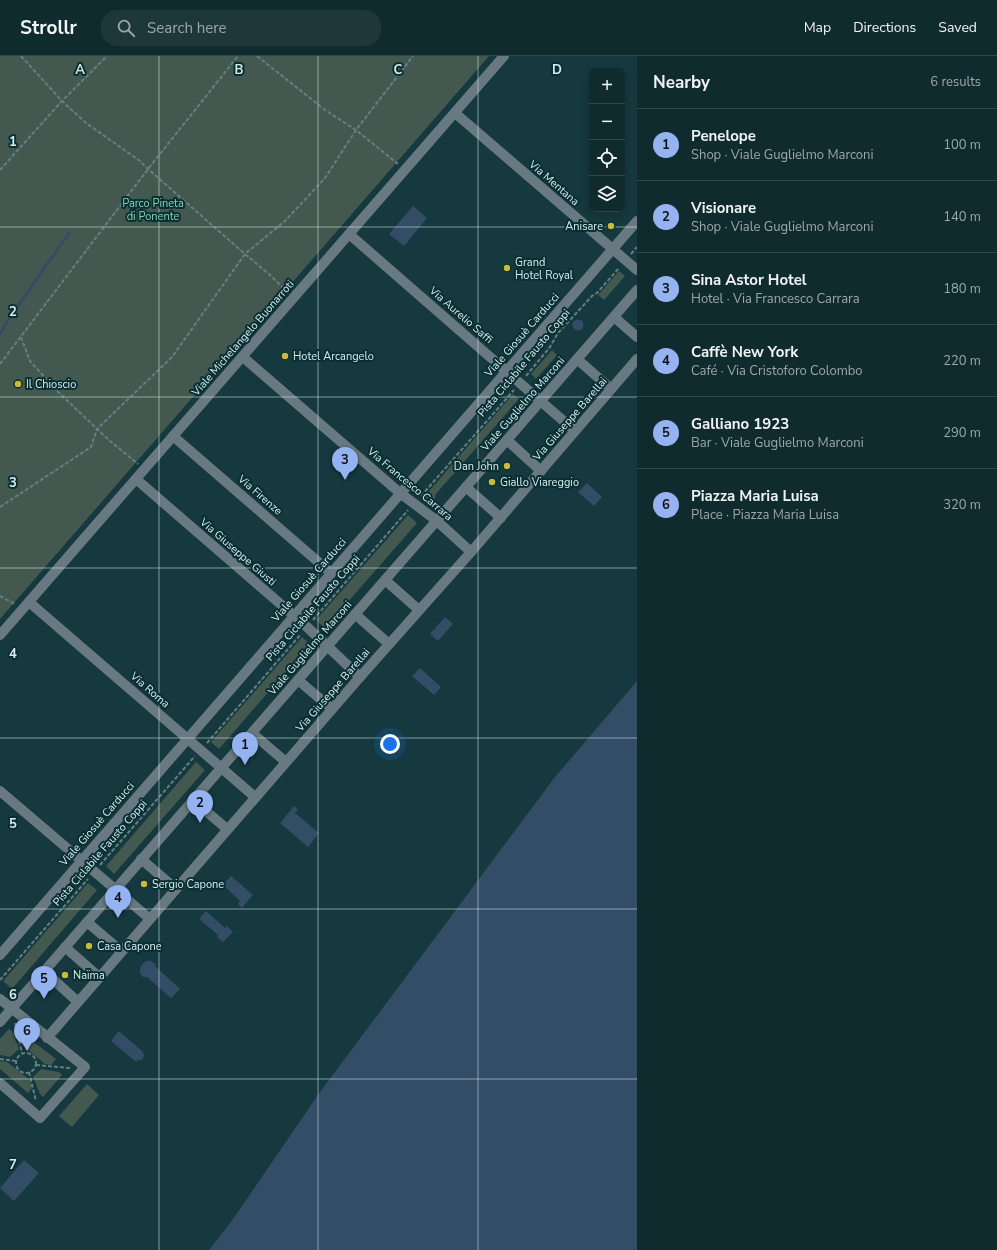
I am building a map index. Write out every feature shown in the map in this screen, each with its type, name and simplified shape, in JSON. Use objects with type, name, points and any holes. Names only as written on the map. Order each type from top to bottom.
[{"type":"street","name":"Viale Michelangelo Buonarroti","points":[[0,636],[504,56]]},
{"type":"street","name":"Via Mentana","points":[[455,113],[637,270]]},
{"type":"street","name":"Viale Giosuè Carducci","points":[[0,955],[637,221]]},
{"type":"street","name":"Via Aurelio Saffi","points":[[349,234],[575,431]]},
{"type":"street","name":"Viale Guglielmo Marconi","points":[[0,1022],[637,290]]},
{"type":"street","points":[[614,317],[637,337]]},
{"type":"street","name":"Via Francesco Carrara","points":[[243,357],[400,493],[437,521],[471,552]]},
{"type":"street","points":[[577,359],[611,389]]},
{"type":"street","name":"Via Giuseppe Barellai","points":[[47,1038],[227,829],[501,518],[637,359]]},
{"type":"street","name":"Via Firenze","points":[[174,436],[331,573]]},
{"type":"street","points":[[507,440],[541,471]]},
{"type":"street","name":"Via Giuseppe Giusti","points":[[136,479],[307,627],[360,677]]},
{"type":"street","points":[[466,487],[501,518]]},
{"type":"street","points":[[385,580],[420,610]]},
{"type":"street","name":"Via Roma","points":[[29,602],[255,797]]},
{"type":"street","points":[[355,614],[389,644]]},
{"type":"street","points":[[298,680],[332,709]]},
{"type":"street","points":[[252,733],[286,762]]},
{"type":"street","points":[[0,791],[150,919]]},
{"type":"street","points":[[193,800],[227,829]]},
{"type":"street","points":[[141,859],[176,889]]},
{"type":"street","points":[[87,922],[121,951]]},
{"type":"street","points":[[64,947],[99,977]]},
{"type":"street","points":[[44,971],[78,1002]]},
{"type":"street","points":[[0,999],[85,1068],[40,1118],[0,1083]]},
{"type":"path","points":[[21,56],[62,101],[86,123],[140,161],[148,170],[270,275],[293,299]]},
{"type":"path","points":[[0,170],[62,101],[107,56]]},
{"type":"path","points":[[0,364],[148,170],[238,56]]},
{"type":"path","points":[[257,56],[325,110],[356,130],[405,170]]},
{"type":"path","points":[[0,507],[91,447],[97,429],[172,357],[245,254],[285,221],[325,178],[356,130],[413,56]]},
{"type":"path","name":"Pista Ciclabile Fausto Coppi","points":[[0,980],[520,382],[550,347],[558,333],[592,296],[597,293],[637,247]]},
{"type":"path","points":[[21,337],[30,361],[56,390],[110,442],[145,470]]},
{"type":"path","points":[[0,596],[22,610]]},
{"type":"path","points":[[11,1009],[22,1053]]},
{"type":"path","points":[[22,1053],[29,1053],[36,1060],[36,1065],[34,1069],[29,1072],[22,1072],[19,1070],[16,1061],[22,1053]]},
{"type":"path","points":[[0,1059],[16,1061]]},
{"type":"path","points":[[36,1065],[85,1068]]},
{"type":"path","points":[[29,1072],[40,1118]]},
{"type":"green space","name":"Parco Pineta di Ponente","points":[[0,56],[489,56],[0,619]]},
{"type":"green space","points":[[619,271],[625,276],[604,300],[598,295]]},
{"type":"green space","points":[[552,350],[557,355],[536,379],[531,374]]},
{"type":"green space","points":[[513,394],[519,399],[435,495],[436,496],[431,505],[423,498]]},
{"type":"green space","points":[[408,515],[417,523],[325,628],[316,620]]},
{"type":"green space","points":[[302,637],[310,644],[219,749],[211,742]]},
{"type":"green space","points":[[196,762],[205,770],[114,874],[106,866]]},
{"type":"green space","points":[[88,883],[97,890],[12,989],[3,981]]},
{"type":"green space","points":[[9,1029],[13,1032],[19,1049],[10,1057],[0,1055],[0,1039]]},
{"type":"green space","points":[[23,1034],[56,1059],[51,1065],[45,1064],[22,1045],[20,1038]]},
{"type":"green space","points":[[1,1061],[7,1062],[30,1080],[32,1088],[28,1093],[0,1069]]},
{"type":"green space","points":[[41,1069],[59,1072],[62,1075],[43,1097],[40,1094],[33,1077]]},
{"type":"green space","points":[[87,1084],[99,1095],[72,1127],[59,1116]]},
{"type":"water","points":[[413,206],[427,218],[404,246],[389,234]]},
{"type":"water","points":[[578,319],[582,321],[584,325],[582,329],[578,331],[574,329],[572,325],[574,321]]},
{"type":"water","points":[[587,483],[602,497],[594,506],[578,492]]},
{"type":"water","points":[[445,617],[453,624],[438,641],[430,634]]},
{"type":"water","points":[[420,668],[441,687],[434,695],[412,676]]},
{"type":"water","points":[[637,681],[637,1250],[209,1250],[231,1222],[320,1092],[555,777]]},
{"type":"water","points":[[294,806],[298,810],[295,813],[319,833],[308,847],[280,823]]},
{"type":"water","points":[[231,876],[253,895],[242,908],[238,904],[240,901],[223,885]]},
{"type":"water","points":[[206,911],[225,928],[227,926],[233,932],[223,942],[217,937],[218,935],[199,919]]},
{"type":"water","points":[[147,961],[151,961],[156,964],[155,966],[180,989],[171,998],[147,977],[143,977],[141,975],[140,968]]},
{"type":"water","points":[[119,1031],[143,1052],[144,1056],[142,1060],[135,1061],[111,1041]]},
{"type":"water","points":[[24,1160],[39,1173],[14,1201],[0,1188]]},
{"type":"waterway","points":[[0,334],[8,320],[69,233]]},
{"type":"place","name":"Anisare","points":[[611,226]]},
{"type":"place","name":"Grand Hotel Royal","points":[[507,268]]},
{"type":"place","name":"Hotel Arcangelo","points":[[285,356]]},
{"type":"place","name":"Il Chioscio","points":[[18,384]]},
{"type":"place","name":"Dan John","points":[[507,466]]},
{"type":"place","name":"Sina Astor Hotel","points":[[345,480]]},
{"type":"place","name":"Giallo Viareggio","points":[[492,482]]},
{"type":"place","name":"Penelope","points":[[245,765]]},
{"type":"place","name":"Visionare","points":[[200,823]]},
{"type":"place","name":"Sergio Capone","points":[[144,884]]},
{"type":"place","name":"Caffè New York","points":[[118,918]]},
{"type":"place","name":"Casa Capone","points":[[89,946]]},
{"type":"place","name":"Naïma","points":[[65,975]]},
{"type":"place","name":"Galliano 1923","points":[[44,999]]},
{"type":"place","name":"Piazza Maria Luisa","points":[[27,1051]]}]
